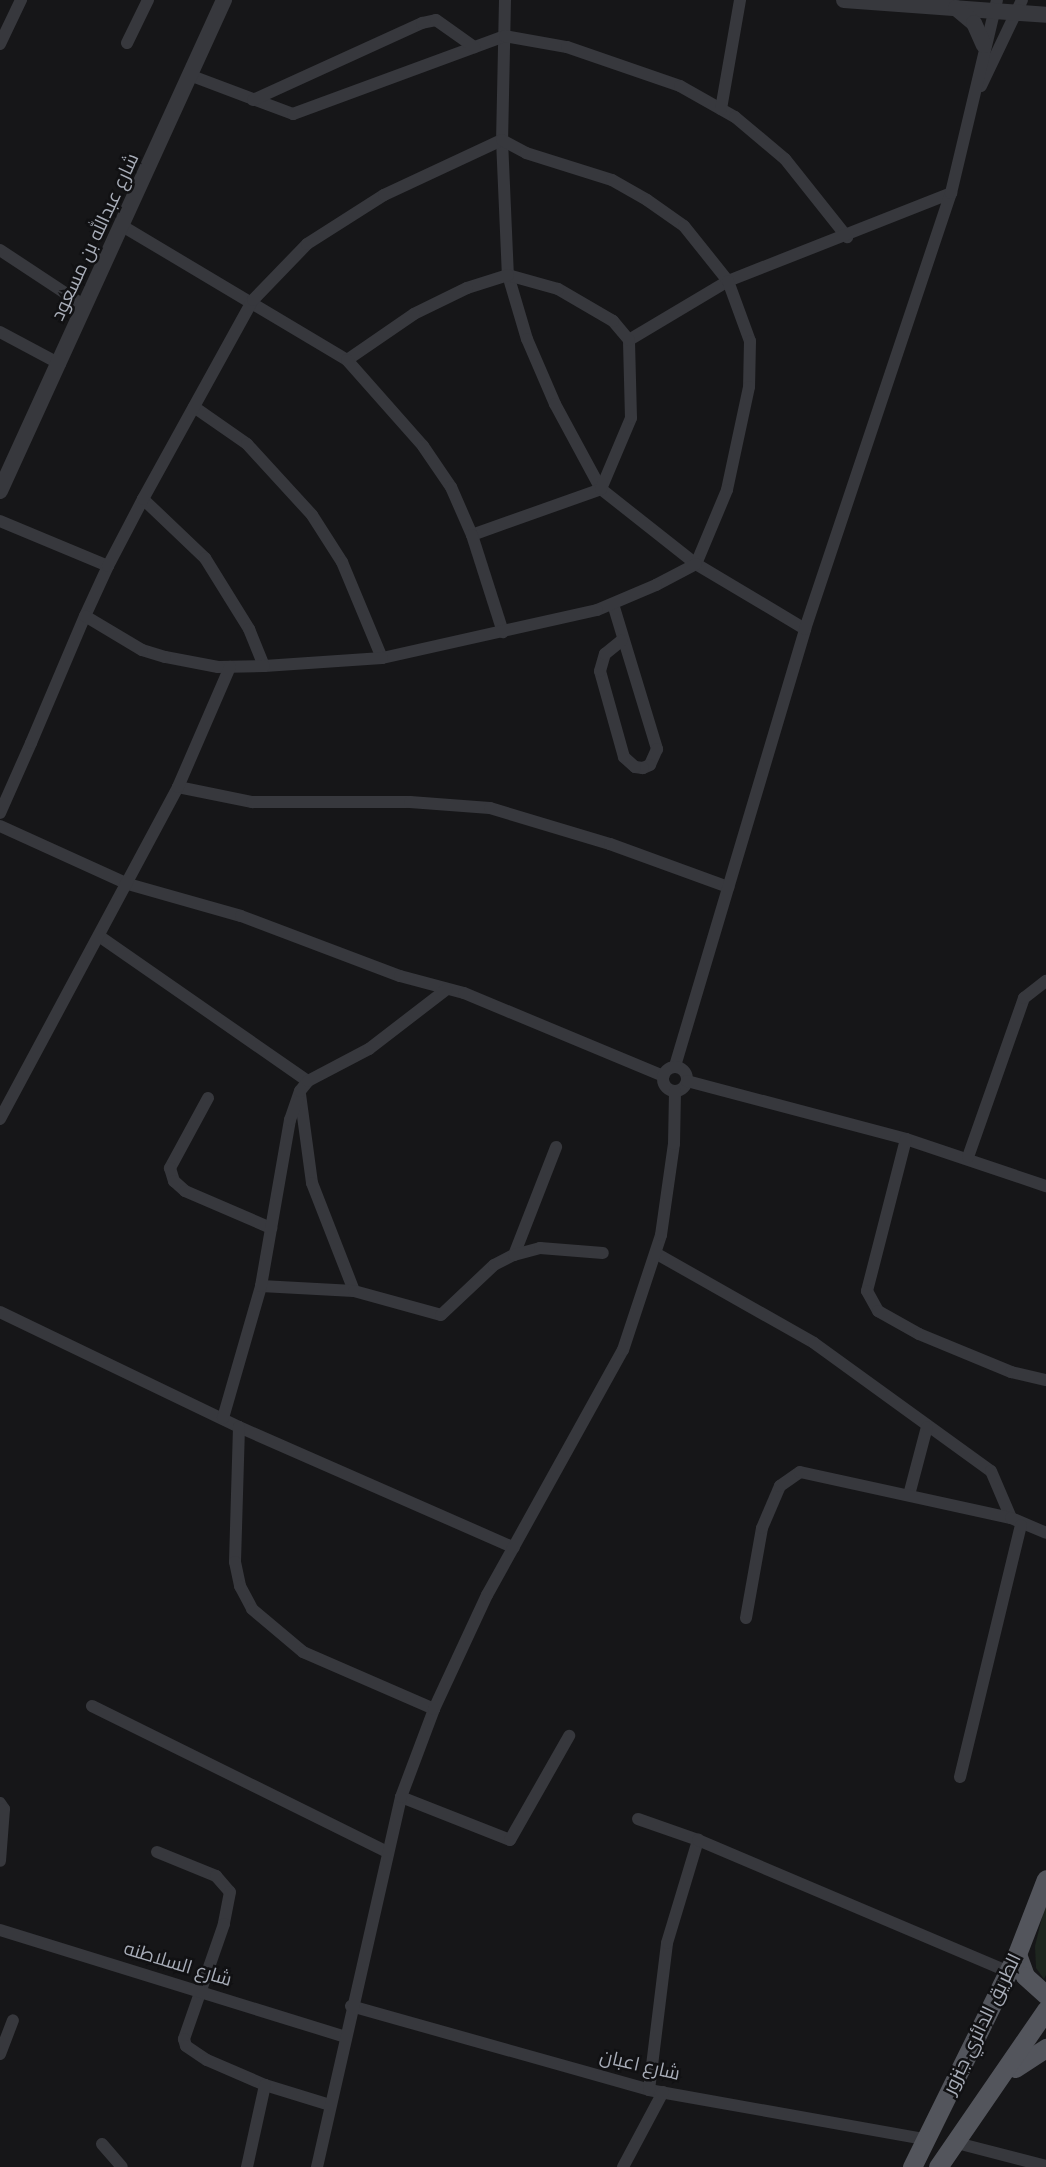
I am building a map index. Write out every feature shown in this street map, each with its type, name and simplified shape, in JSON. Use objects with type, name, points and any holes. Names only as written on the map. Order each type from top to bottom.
[{"type":"main road","name":"الطريق الدائري جنزور","points":[[912,2167],[1013,1963],[1046,1879]]},
{"type":"main road","points":[[1013,1963],[1046,1995]]},
{"type":"main road","name":"الطريق الدائري جنزور","points":[[938,2167],[1046,2010]]},
{"type":"main road","points":[[997,2081],[1046,2048]]},
{"type":"street","points":[[0,44],[20,0]]},
{"type":"street","points":[[127,43],[148,0]]},
{"type":"street","name":"شارع عبدالله بن مسعود","points":[[0,491],[124,227],[224,0]]},
{"type":"street","points":[[505,0],[502,141],[508,275],[527,339],[555,404],[601,489],[696,564],[805,629]]},
{"type":"street","points":[[720,109],[740,0]]},
{"type":"street","points":[[844,0],[956,8],[995,5],[1019,7],[1046,15]]},
{"type":"street","points":[[663,1076],[675,1066],[805,629],[951,193],[978,93],[984,45],[995,5]]},
{"type":"street","points":[[978,93],[1019,7]]},
{"type":"street","points":[[956,8],[974,23],[984,45]]},
{"type":"street","points":[[253,100],[422,23],[436,20],[474,47]]},
{"type":"street","points":[[192,76],[293,114],[505,36],[567,47],[680,86],[720,109],[785,159],[847,237]]},
{"type":"street","points":[[0,813],[85,617],[108,566],[143,499],[253,300],[307,244],[384,195],[502,141],[612,180],[647,200],[684,226],[728,281],[750,341],[749,387],[727,489],[696,564],[612,604],[503,632],[382,658],[230,667],[142,650],[85,617]]},
{"type":"street","points":[[629,340],[728,281],[847,237],[951,193]]},
{"type":"street","points":[[124,227],[253,300],[347,360],[423,446],[451,487],[472,535],[503,632]]},
{"type":"street","points":[[0,250],[85,306]]},
{"type":"street","points":[[347,360],[414,314],[467,288],[508,275],[558,289],[613,321],[629,340],[631,418],[601,489],[472,535]]},
{"type":"street","points":[[0,332],[60,365]]},
{"type":"street","points":[[194,407],[247,444],[312,516],[342,562],[382,658]]},
{"type":"street","points":[[143,499],[205,558],[249,629],[264,666]]},
{"type":"street","points":[[0,521],[108,566]]},
{"type":"street","points":[[612,604],[621,641],[657,749],[650,765],[643,768],[635,767],[624,757],[600,671],[605,654],[621,641]]},
{"type":"street","points":[[0,1119],[178,788],[230,667]]},
{"type":"street","points":[[178,788],[252,802],[410,802],[490,808],[610,844],[728,887]]},
{"type":"street","points":[[0,826],[128,884],[241,916],[447,989],[663,1076]]},
{"type":"street","points":[[99,936],[304,1086],[312,1183],[354,1292]]},
{"type":"street","points":[[968,1157],[1024,998],[1046,981]]},
{"type":"street","points":[[223,1418],[261,1286],[271,1228],[304,1086],[369,1049],[447,989]]},
{"type":"street","points":[[675,1066],[685,1071],[687,1081]]},
{"type":"street","points":[[663,1076],[666,1086],[675,1091]]},
{"type":"street","points":[[317,2167],[386,1851],[401,1797],[434,1709],[514,1548],[623,1350],[657,1254],[674,1144],[675,1091],[687,1081]]},
{"type":"street","points":[[687,1081],[968,1157],[1046,1186]]},
{"type":"street","points":[[208,1098],[170,1168],[174,1181],[185,1191],[271,1228]]},
{"type":"street","points":[[906,1139],[867,1291],[878,1311],[919,1334],[1011,1372],[1046,1380]]},
{"type":"street","points":[[514,1255],[555,1147]]},
{"type":"street","points":[[261,1286],[354,1292],[441,1315],[494,1265],[514,1255],[540,1248],[603,1253]]},
{"type":"street","points":[[657,1254],[814,1343],[991,1471],[1016,1521],[960,1777]]},
{"type":"street","points":[[0,1312],[239,1427],[514,1548]]},
{"type":"street","points":[[239,1427],[235,1562],[240,1586],[252,1608],[303,1652],[434,1709]]},
{"type":"street","points":[[909,1494],[927,1427]]},
{"type":"street","points":[[746,1618],[762,1528],[780,1486],[800,1472],[909,1494],[1016,1521],[1046,1533]]},
{"type":"street","points":[[92,1706],[386,1851]]},
{"type":"street","points":[[401,1797],[510,1840],[569,1736]]},
{"type":"street","points":[[0,1803],[4,1809],[0,1861]]},
{"type":"street","points":[[638,1819],[1013,1963]]},
{"type":"street","points":[[649,2090],[667,1943],[698,1840]]},
{"type":"street","points":[[157,1852],[216,1876],[230,1892],[184,2039],[186,2046],[207,2060],[265,2085],[330,2105]]},
{"type":"street","name":"شارع السلاطنه","points":[[0,1930],[345,2037]]},
{"type":"street","name":"شارع اعبان","points":[[351,2006],[649,2090],[925,2139]]},
{"type":"street","points":[[0,2054],[13,2020]]},
{"type":"street","points":[[247,2167],[265,2085]]},
{"type":"street","points":[[623,2167],[663,2092]]},
{"type":"street","points":[[953,2143],[1008,2162],[1046,2166]]},
{"type":"street","points":[[102,2144],[122,2167]]},
{"type":"shaded area","points":[[1046,1901],[1044,1979],[1036,1968],[1035,1946]]}]
